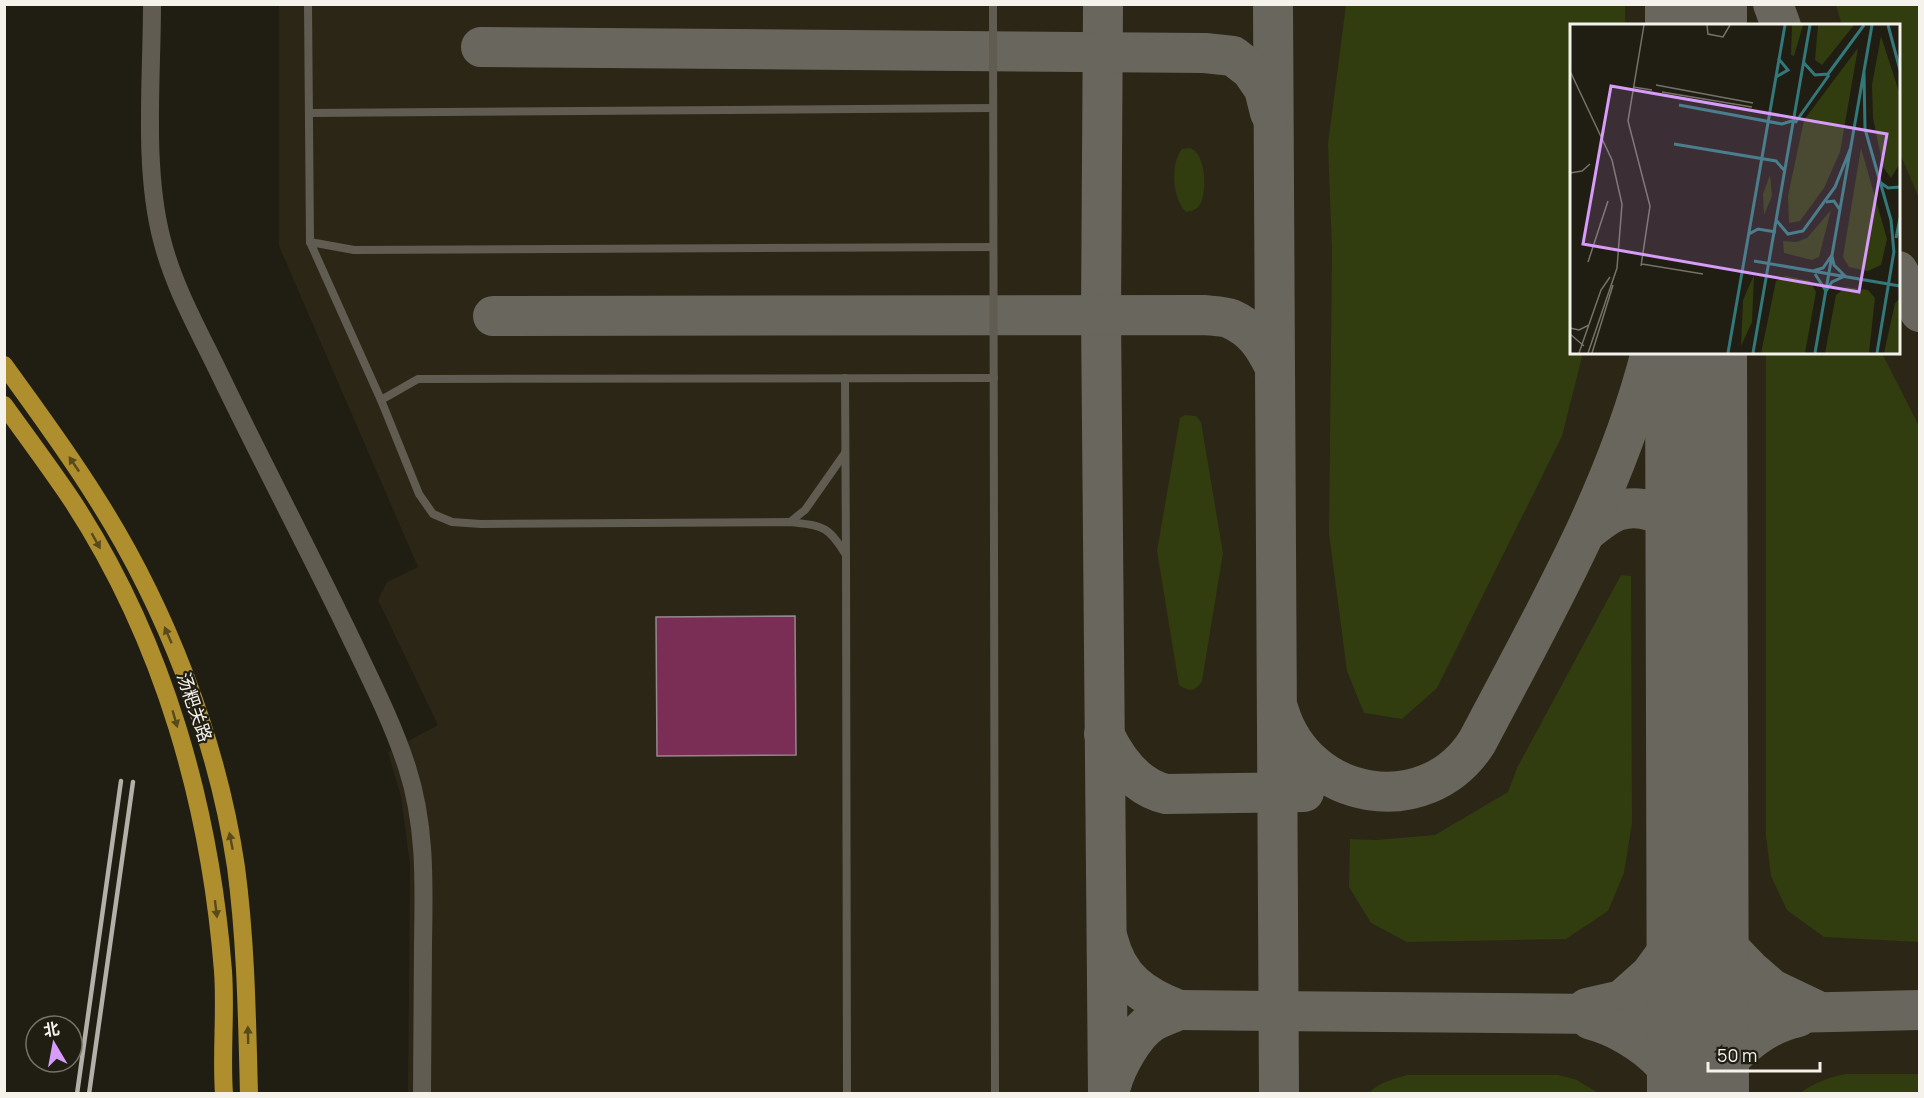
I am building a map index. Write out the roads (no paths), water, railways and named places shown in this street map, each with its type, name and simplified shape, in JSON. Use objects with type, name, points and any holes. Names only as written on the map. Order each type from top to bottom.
[{"type":"highway","name":"汤粑关路","points":[[4,365],[97,498],[132,559],[163,624],[192,694],[219,783],[235,865],[245,952],[249,1094]]},
{"type":"highway","name":"汤粑关路","points":[[4,405],[73,503],[129,602],[174,715],[201,819],[216,910],[224,994],[224,1094]]},
{"type":"street","points":[[152,4],[151,155],[157,218],[165,249],[180,290],[214,364],[363,663],[407,766],[414,794],[424,857],[422,1094]]},
{"type":"lane","points":[[308,4],[310,242],[381,400],[419,494],[434,514],[452,522],[481,524],[790,522],[819,525],[835,538],[846,555]]},
{"type":"lane","points":[[993,4],[995,1094]]},
{"type":"lane","points":[[309,113],[993,108]]},
{"type":"lane","points":[[310,242],[354,250],[993,247]]},
{"type":"lane","points":[[845,378],[847,1094]]},
{"type":"lane","points":[[381,400],[418,379],[994,378]]},
{"type":"lane","points":[[790,522],[805,510],[845,453]]},
{"type":"railway","points":[[77,1094],[121,781]]},
{"type":"railway","points":[[89,1094],[133,782]]}]
